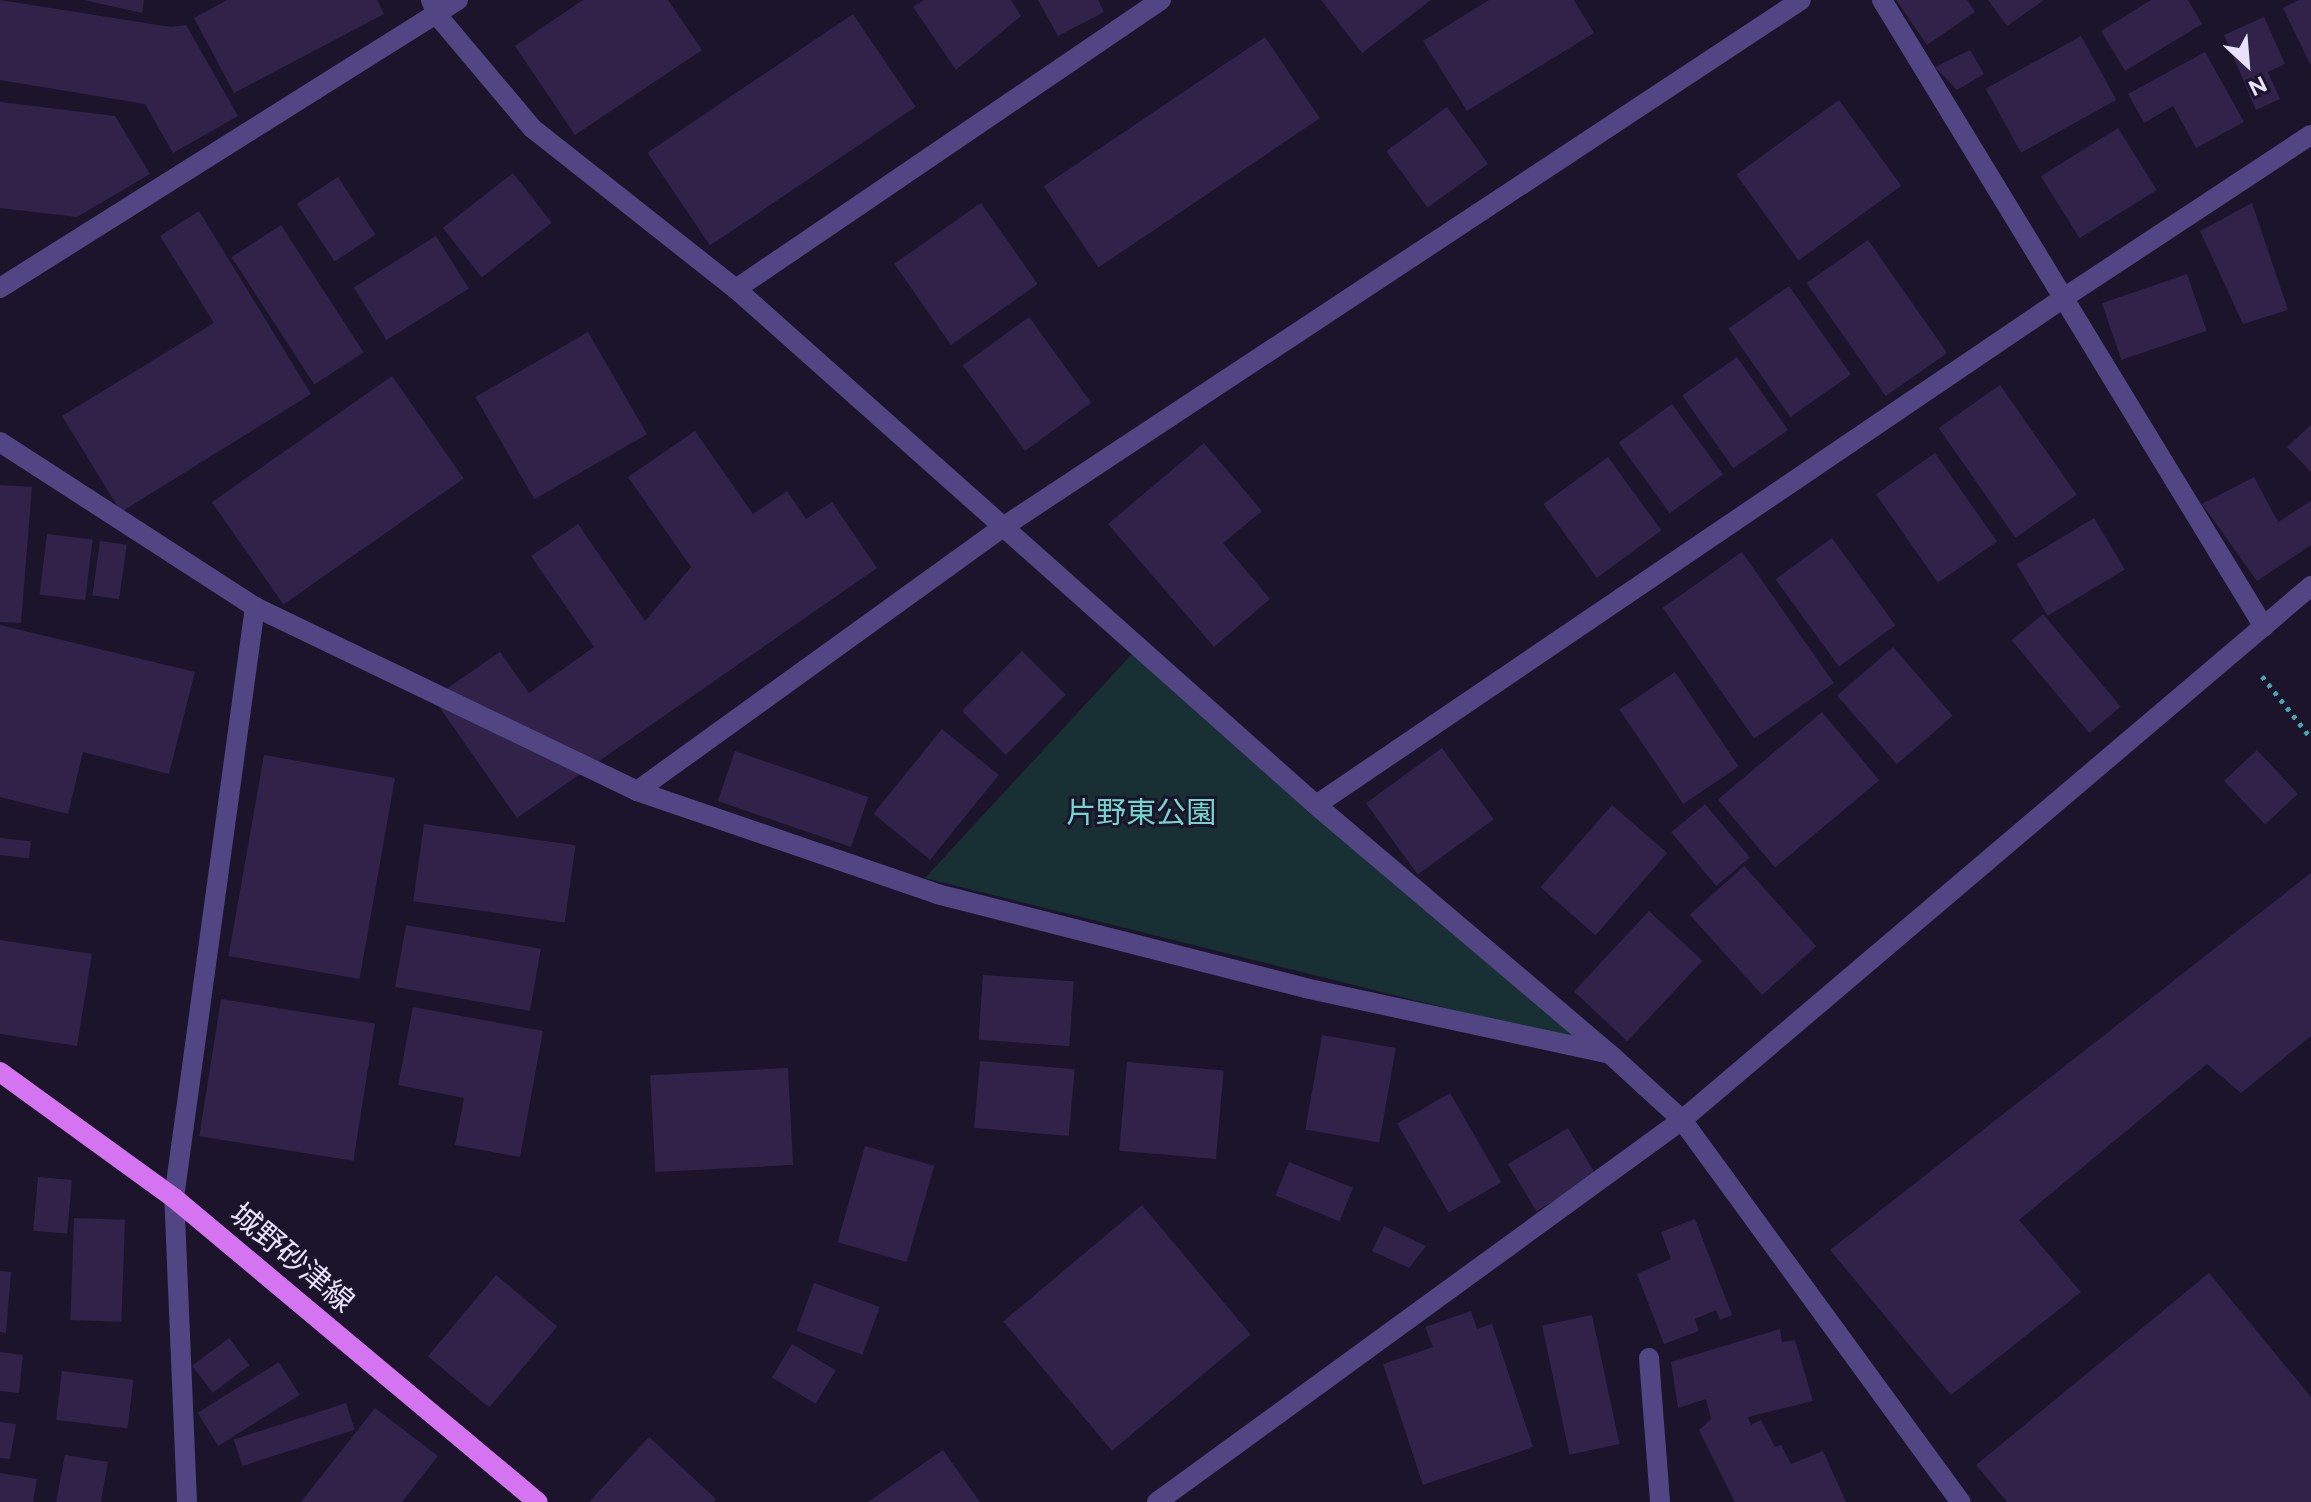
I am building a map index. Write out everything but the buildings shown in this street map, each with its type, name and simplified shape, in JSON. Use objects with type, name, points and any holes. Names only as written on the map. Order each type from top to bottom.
[{"type":"main road","name":"城野砂津線","points":[[0,1072],[174,1198],[538,1502]]},
{"type":"street","points":[[0,288],[434,7],[458,0]]},
{"type":"street","points":[[736,289],[1161,0]]},
{"type":"street","points":[[637,791],[1003,527],[1801,0]]},
{"type":"street","points":[[1882,0],[2264,627]]},
{"type":"street","points":[[434,7],[532,128],[736,289],[1316,805],[1610,1054],[1682,1120],[1961,1502]]},
{"type":"street","points":[[1316,805],[2062,299],[2311,135]]},
{"type":"street","points":[[0,442],[255,607],[637,791],[937,894],[1305,988],[1610,1054]]},
{"type":"street","points":[[1157,1502],[1682,1120],[2311,586]]},
{"type":"street","points":[[187,1502],[174,1198],[255,607]]},
{"type":"street","points":[[1649,1358],[1660,1502]]},
{"type":"path","points":[[2240,647],[2311,738]]},
{"type":"green space","name":"片野東公園","points":[[1132,654],[1586,1043],[925,878]]}]
